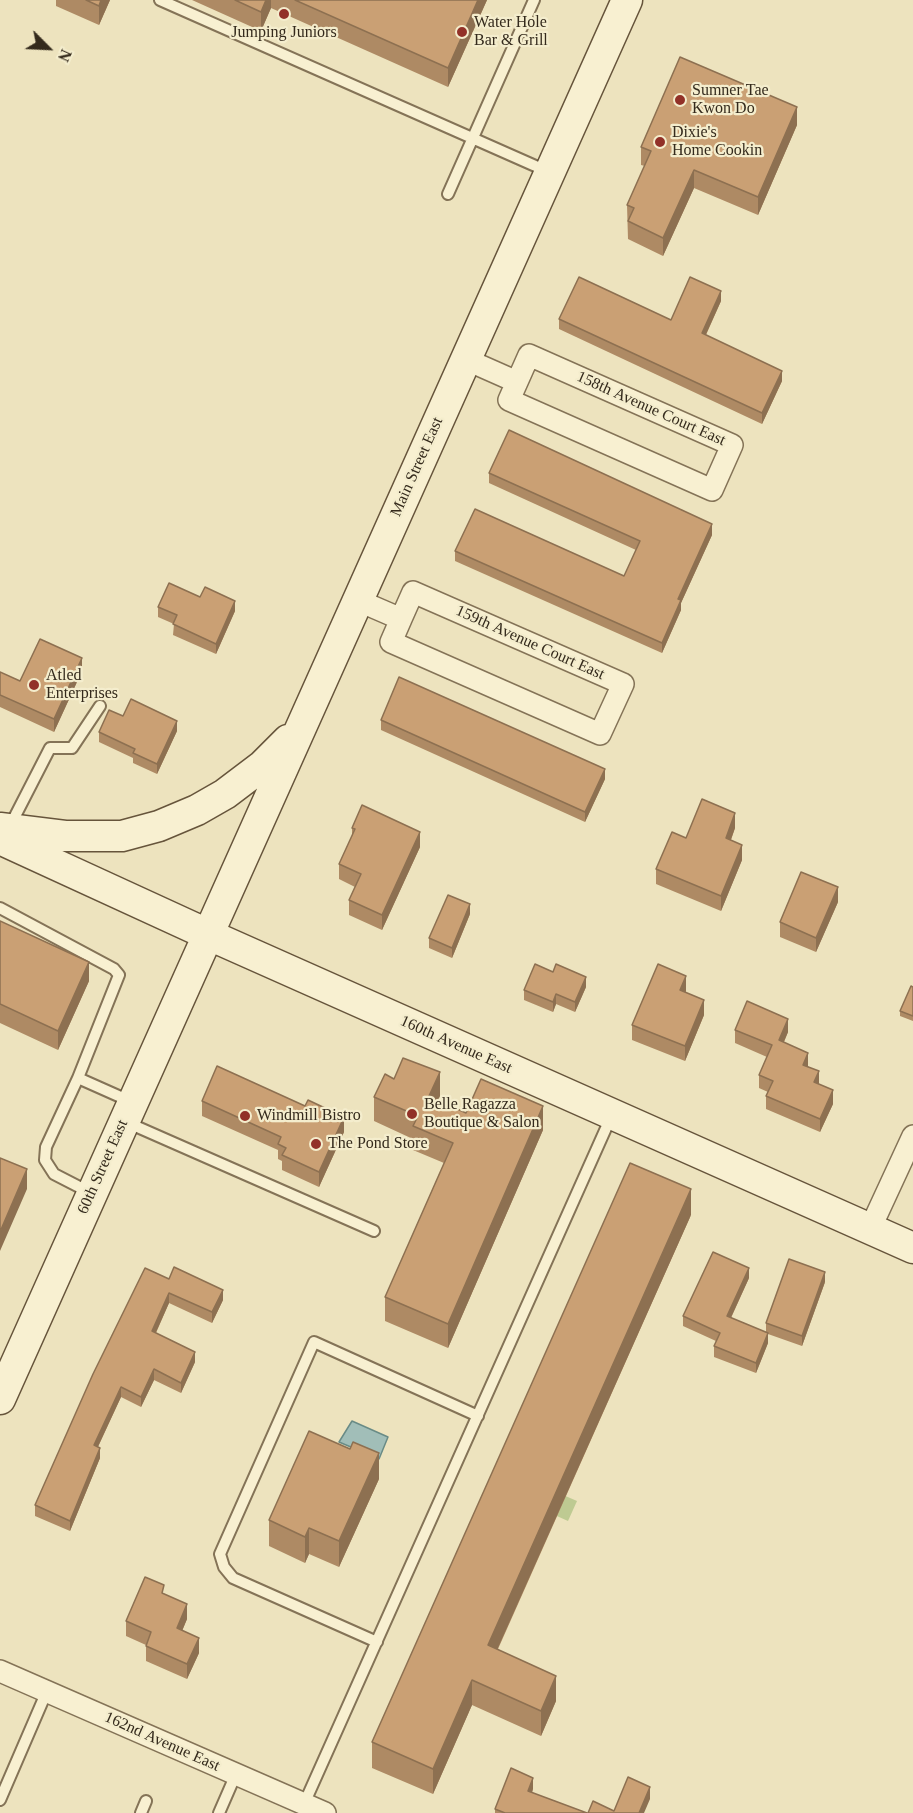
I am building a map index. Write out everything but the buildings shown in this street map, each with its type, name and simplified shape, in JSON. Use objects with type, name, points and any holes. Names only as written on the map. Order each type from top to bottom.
[{"type":"street","name":"Main Street East","points":[[207,934],[627,0]]},
{"type":"street","name":"158th Avenue Court East","points":[[529,354],[732,445],[712,490],[509,400],[517,382],[529,354]]},
{"type":"street","points":[[465,359],[517,382]]},
{"type":"street","name":"159th Avenue Court East","points":[[414,592],[623,684],[600,734],[392,642],[401,619],[414,592]]},
{"type":"street","points":[[357,600],[401,619]]},
{"type":"street","points":[[2,835],[122,836],[159,826],[197,810],[225,794],[262,766],[300,727]]},
{"type":"street","name":"160th Avenue East","points":[[2,835],[207,934],[913,1248]]},
{"type":"street","name":"60th Street East","points":[[0,1399],[207,934]]},
{"type":"street","points":[[870,1229],[913,1136]]},
{"type":"street","name":"162nd Avenue East","points":[[0,1671],[325,1813]]},
{"type":"lane","points":[[160,0],[549,173]]},
{"type":"lane","points":[[448,195],[534,0]]},
{"type":"lane","points":[[2,835],[50,748],[72,748],[100,706]]},
{"type":"lane","points":[[0,908],[114,969],[119,975],[78,1078],[46,1147],[45,1160],[54,1174],[92,1194]]},
{"type":"lane","points":[[78,1078],[128,1112],[374,1232]]},
{"type":"lane","points":[[304,1804],[612,1114]]},
{"type":"lane","points":[[377,1641],[233,1578],[224,1568],[220,1554],[310,1353],[315,1342],[478,1416]]},
{"type":"lane","points":[[0,1800],[47,1691]]},
{"type":"lane","points":[[219,1813],[236,1774]]},
{"type":"lane","points":[[141,1813],[146,1801]]},
{"type":"green space","points":[[547,1488],[577,1501],[568,1521],[539,1508]]},
{"type":"water","points":[[352,1421],[388,1437],[379,1459],[339,1442]]},
{"type":"place","name":"Jumping Juniors","points":[[284,14]]},
{"type":"place","name":"Water Hole Bar & Grill","points":[[462,32]]},
{"type":"place","name":"Sumner Tae Kwon Do","points":[[680,100]]},
{"type":"place","name":"Dixie's Home Cookin","points":[[660,142]]},
{"type":"place","name":"Atled Enterprises","points":[[34,685]]},
{"type":"place","name":"Belle Ragazza Boutique & Salon","points":[[412,1114]]},
{"type":"place","name":"Windmill Bistro","points":[[245,1116]]},
{"type":"place","name":"The Pond Store","points":[[316,1144]]}]
